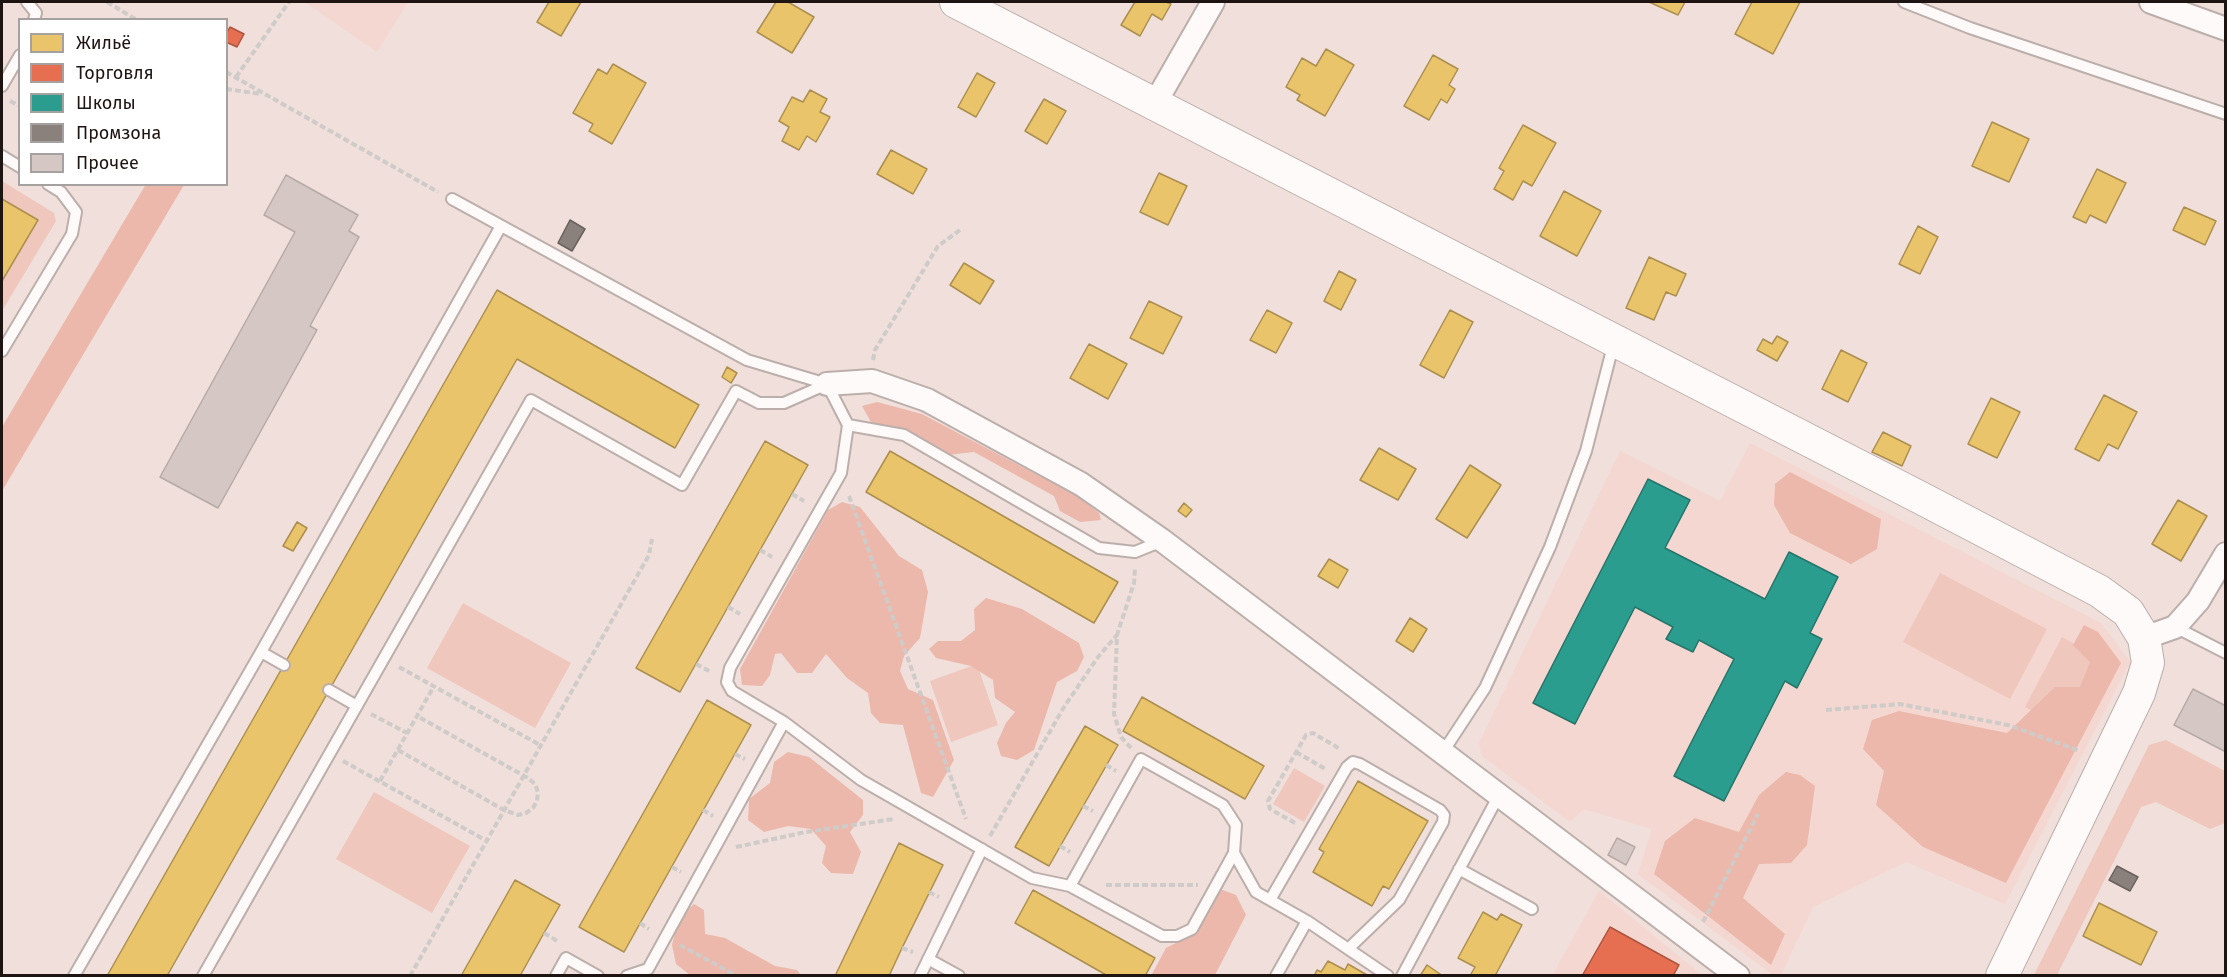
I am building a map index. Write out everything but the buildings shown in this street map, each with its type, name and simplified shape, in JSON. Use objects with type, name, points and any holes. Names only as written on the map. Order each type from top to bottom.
[{"type":"main road","points":[[956,2],[2099,591],[2128,612],[2144,638],[2148,663],[2139,693],[2002,975]]},
{"type":"street","points":[[1154,105],[1213,2]]},
{"type":"street","points":[[2151,2],[2226,29]]},
{"type":"street","points":[[827,384],[872,381],[927,400],[1082,484],[1163,541],[1738,975]]},
{"type":"street","points":[[2144,638],[2175,627],[2198,601],[2226,554]]},
{"type":"lane","points":[[27,2],[36,13],[35,18]]},
{"type":"lane","points":[[1904,2],[1970,28],[2226,114]]},
{"type":"lane","points":[[2,86],[18,58]]},
{"type":"lane","points":[[2,156],[18,166]]},
{"type":"lane","points":[[2,351],[72,234],[75,212],[61,192],[51,186]]},
{"type":"lane","points":[[452,199],[747,360],[827,384],[848,425],[841,473],[730,669],[727,682],[732,691],[784,722],[861,780],[1032,878],[1070,885],[1162,936],[1177,936],[1192,929],[1234,853],[1236,825],[1223,805],[1141,759],[1070,885]]},
{"type":"lane","points":[[74,975],[261,652],[501,226]]},
{"type":"lane","points":[[1443,752],[1485,688],[1550,547],[1586,452],[1615,340]]},
{"type":"lane","points":[[202,975],[531,400],[682,485],[736,391],[759,403],[784,403],[827,384]]},
{"type":"lane","points":[[848,425],[904,435],[1099,548],[1136,552],[1163,541]]},
{"type":"lane","points":[[2175,627],[2226,653]]},
{"type":"lane","points":[[261,652],[284,665]]},
{"type":"lane","points":[[329,690],[357,706]]},
{"type":"lane","points":[[627,975],[648,969],[784,722]]},
{"type":"lane","points":[[1270,900],[1347,767],[1353,762],[1440,810],[1444,815],[1443,822],[1399,900],[1348,949]]},
{"type":"lane","points":[[1402,975],[1499,795]]},
{"type":"lane","points":[[920,975],[982,849]]},
{"type":"lane","points":[[1234,853],[1256,892],[1307,921],[1388,975]]},
{"type":"lane","points":[[1459,869],[1532,909]]},
{"type":"lane","points":[[1276,975],[1307,921]]},
{"type":"lane","points":[[556,975],[566,958],[598,975]]},
{"type":"lane","points":[[928,958],[959,975]]},
{"type":"path","points":[[107,2],[134,18]]},
{"type":"path","points":[[236,77],[289,2]]},
{"type":"path","points":[[228,73],[452,199]]},
{"type":"path","points":[[228,90],[265,94]]},
{"type":"path","points":[[872,381],[875,350],[938,246],[960,230]]},
{"type":"path","points":[[841,473],[969,826],[982,849]]},
{"type":"path","points":[[410,975],[649,555],[652,539]]},
{"type":"path","points":[[1136,552],[1134,583],[1117,634],[1114,714],[1121,737],[1137,754]]},
{"type":"path","points":[[982,849],[1064,707],[1098,657],[1117,634]]},
{"type":"path","points":[[383,658],[540,745]]},
{"type":"path","points":[[380,781],[434,686]]},
{"type":"path","points":[[1827,710],[1900,704],[2008,725],[2083,752]]},
{"type":"path","points":[[357,706],[407,733]]},
{"type":"path","points":[[398,750],[504,810],[518,815],[526,813],[537,801],[538,792],[535,784],[524,775],[417,716]]},
{"type":"path","points":[[1310,831],[1270,809],[1268,801],[1306,735],[1313,733],[1348,754],[1353,762]]},
{"type":"path","points":[[1296,752],[1341,778]]},
{"type":"path","points":[[330,753],[487,841]]},
{"type":"path","points":[[1702,923],[1758,814]]},
{"type":"path","points":[[712,852],[806,832],[922,815]]},
{"type":"path","points":[[1070,885],[1216,885]]},
{"type":"path","points":[[665,938],[738,975]]},
{"type":"shaded area","points":[[305,2],[408,2],[377,52]]},
{"type":"shaded area","points":[[2,181],[54,213],[56,221],[2,311],[2,281],[38,221],[2,199]]},
{"type":"shaded area","points":[[145,186],[183,186],[2,491],[2,427]]},
{"type":"shaded area","points":[[877,402],[922,414],[1079,497],[1099,513],[1101,520],[1080,522],[1060,511],[1054,496],[974,452],[948,455],[872,424],[862,406]]},
{"type":"shaded area","points":[[1750,443],[2101,623],[2130,662],[2005,904],[1906,862],[1813,907],[1781,975],[1773,975],[1638,874],[1652,829],[1584,809],[1570,822],[1482,756],[1479,743],[1620,451],[1720,501]]},
{"type":"shaded area","points":[[1790,472],[1881,519],[1877,549],[1851,564],[1790,533],[1774,505],[1775,484]]},
{"type":"shaded area","points":[[842,502],[860,507],[899,556],[922,570],[928,592],[920,638],[904,656],[900,671],[908,689],[933,700],[954,760],[933,797],[921,793],[903,725],[880,723],[871,713],[868,693],[847,678],[826,654],[812,673],[797,673],[781,653],[775,654],[770,675],[762,686],[742,685],[740,669],[828,510]]},
{"type":"shaded area","points":[[1940,573],[2047,629],[2010,699],[1903,642]]},
{"type":"shaded area","points":[[986,598],[1022,609],[1079,643],[1084,657],[1077,671],[1057,682],[1034,750],[1017,760],[1001,756],[997,743],[1006,723],[1015,712],[995,698],[993,680],[971,666],[936,658],[929,649],[938,641],[961,641],[975,630],[974,609]]},
{"type":"shaded area","points":[[463,603],[571,663],[535,728],[427,668]]},
{"type":"shaded area","points":[[2084,625],[2098,632],[2121,663],[2006,883],[1923,847],[1876,805],[1884,771],[1863,749],[1872,720],[1899,711],[2007,733],[2055,687],[2080,687],[2090,662],[2073,645]]},
{"type":"shaded area","points":[[2062,637],[2104,660],[2067,729],[2025,707]]},
{"type":"shaded area","points":[[977,664],[998,725],[951,742],[930,681]]},
{"type":"shaded area","points":[[2166,740],[2225,771],[2225,823],[2210,829],[2156,802],[2141,807],[2057,975],[2034,975],[2149,745]]},
{"type":"shaded area","points":[[788,752],[809,757],[863,800],[863,815],[850,832],[861,852],[853,874],[831,873],[822,863],[826,846],[811,829],[788,826],[764,832],[748,820],[749,799],[770,783],[774,762]]},
{"type":"shaded area","points":[[1294,768],[1325,786],[1304,822],[1273,804]]},
{"type":"shaded area","points":[[1786,772],[1800,775],[1815,786],[1807,845],[1791,863],[1759,864],[1743,898],[1785,934],[1771,965],[1654,874],[1665,841],[1695,818],[1739,832],[1759,795]]},
{"type":"shaded area","points":[[374,792],[470,846],[432,913],[336,859]]},
{"type":"shaded area","points":[[1220,889],[1236,895],[1246,915],[1215,975],[1151,976],[1166,948],[1196,933]]},
{"type":"shaded area","points":[[1599,891],[1702,975],[1552,976]]},
{"type":"shaded area","points":[[694,904],[704,910],[705,934],[725,938],[775,966],[797,970],[801,975],[690,975],[676,964],[672,945],[679,918]]}]
